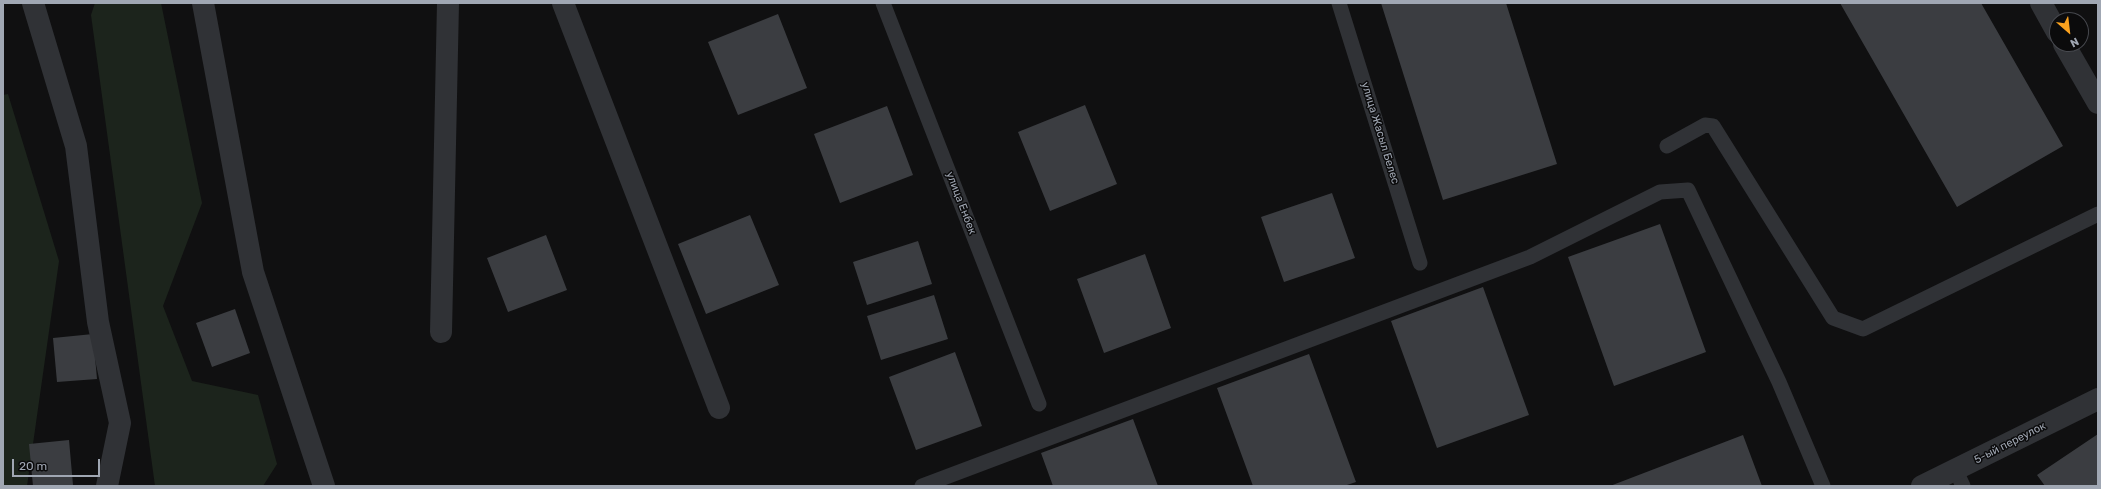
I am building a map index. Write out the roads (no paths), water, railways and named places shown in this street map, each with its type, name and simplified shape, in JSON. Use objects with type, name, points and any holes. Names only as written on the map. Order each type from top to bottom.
[{"type":"street","points":[[33,3],[76,146],[98,322],[120,423],[107,486]]},
{"type":"street","points":[[203,3],[253,272],[324,486]]},
{"type":"street","points":[[441,332],[448,3]]},
{"type":"street","points":[[563,3],[719,408]]},
{"type":"street","points":[[2041,3],[2049,18]]},
{"type":"street","points":[[2069,52],[2098,103]]},
{"type":"street","name":"5-ый переулок","points":[[1922,486],[1959,478],[2098,399]]},
{"type":"lane","name":"улица Енбек","points":[[883,3],[1038,404]]},
{"type":"lane","name":"улица Жасыл Белес","points":[[1339,3],[1420,263]]},
{"type":"lane","points":[[1667,146],[1705,126],[1713,126],[1833,318],[1863,329],[2098,214]]},
{"type":"lane","points":[[922,486],[1530,257],[1660,192],[1688,190],[1779,382],[1823,486]]}]
